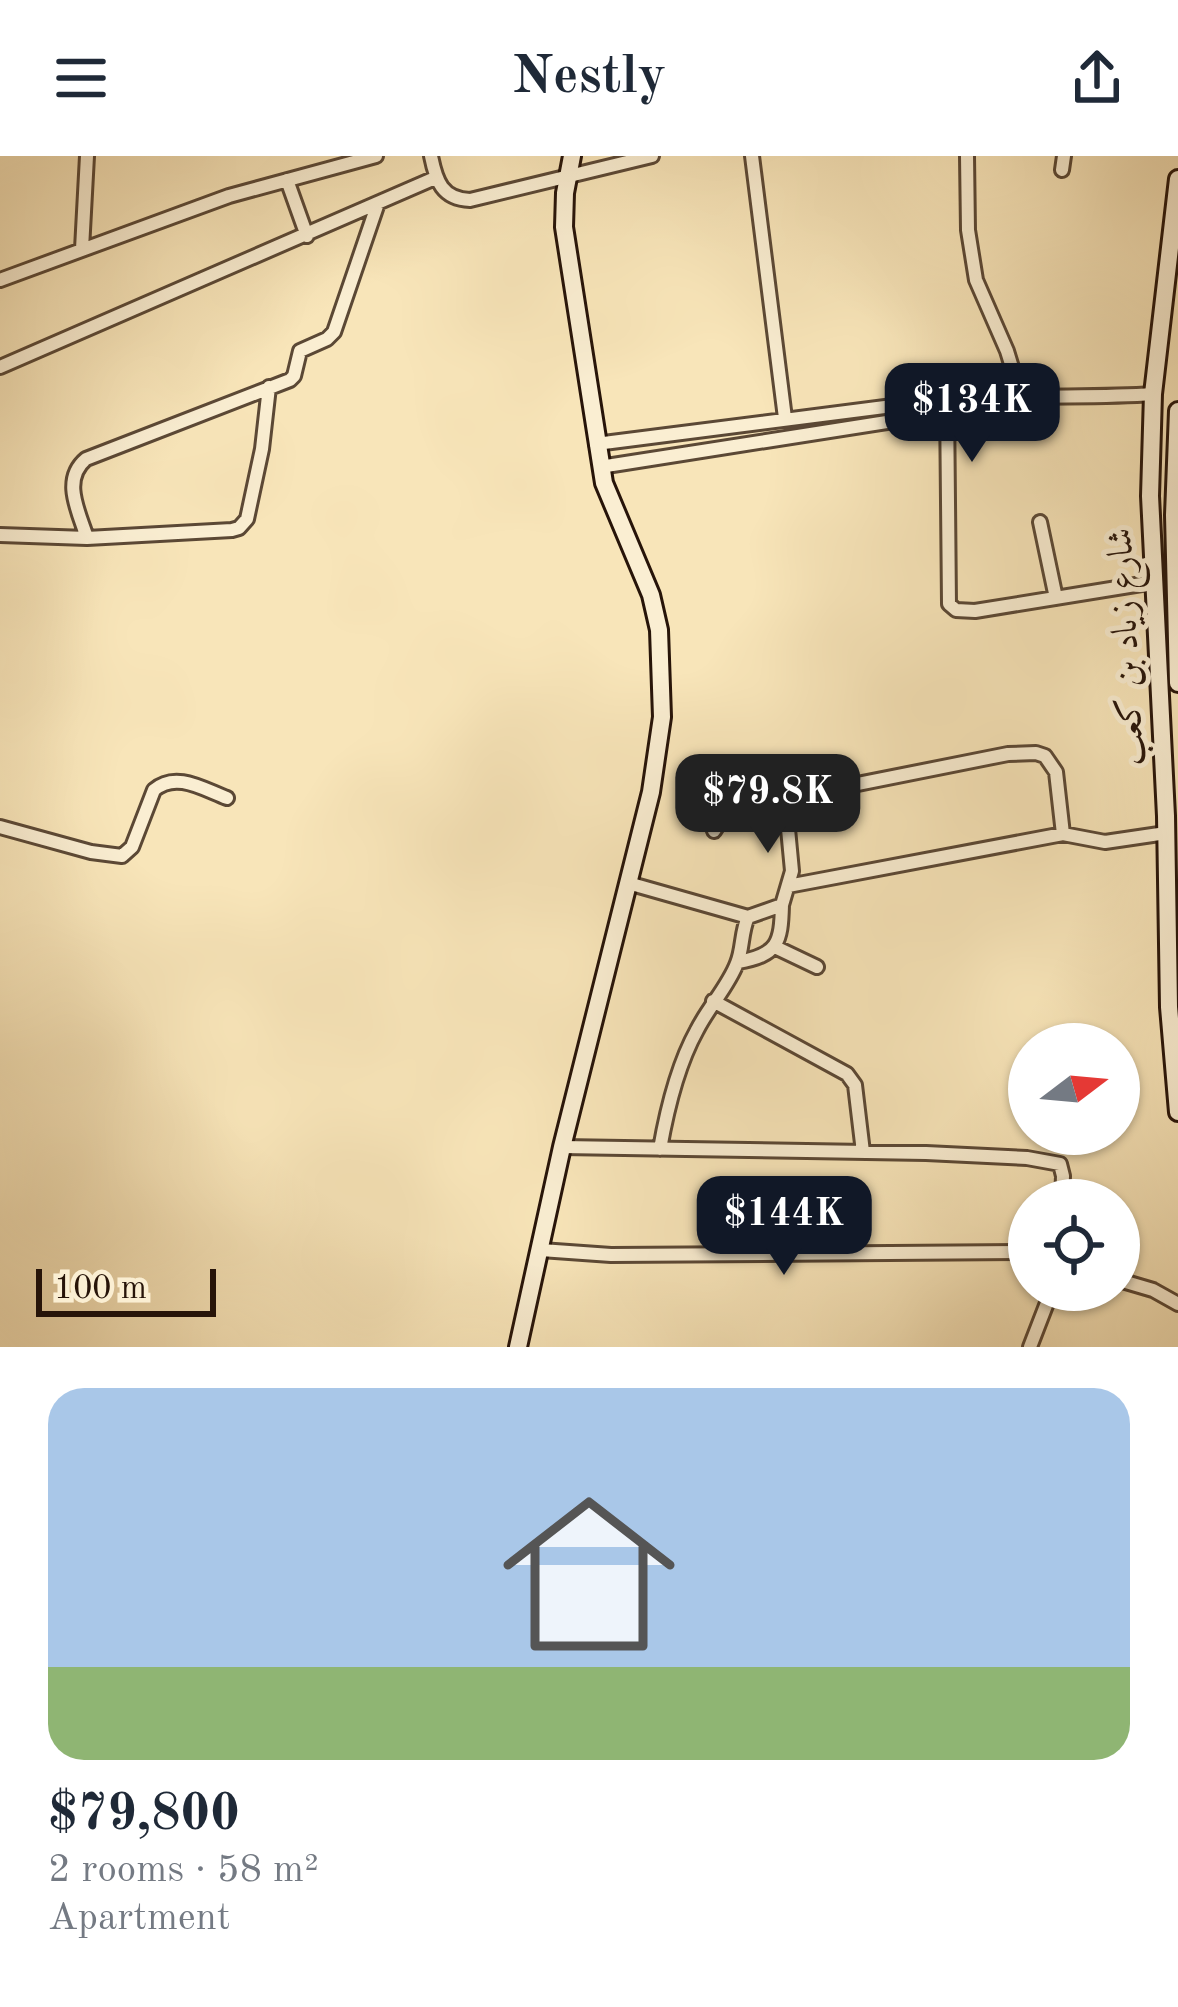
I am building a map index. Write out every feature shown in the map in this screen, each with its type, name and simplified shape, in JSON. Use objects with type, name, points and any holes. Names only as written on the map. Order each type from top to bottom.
[{"type":"street","points":[[82,249],[87,156]]},
{"type":"street","points":[[0,280],[229,196],[376,156]]},
{"type":"street","points":[[431,156],[435,178],[447,194],[470,200],[652,156]]},
{"type":"street","points":[[518,1347],[658,753],[662,717],[662,652],[651,595],[611,507],[596,444],[564,227],[572,156]]},
{"type":"street","points":[[587,172],[589,156]]},
{"type":"street","points":[[752,156],[785,418]]},
{"type":"street","points":[[968,156],[968,230],[976,280],[1021,397]]},
{"type":"street","points":[[0,367],[435,178]]},
{"type":"street","name":"شارع زياد بن كعب","points":[[1178,179],[1153,394],[1150,496],[1178,1112]]},
{"type":"street","points":[[287,180],[307,236]]},
{"type":"street","points":[[87,538],[72,481],[78,466],[99,453],[290,380],[300,351],[334,332],[378,203]]},
{"type":"street","points":[[0,535],[87,538],[241,526],[247,519],[262,449],[269,388]]},
{"type":"street","points":[[600,467],[970,402],[1153,394]]},
{"type":"street","points":[[596,444],[785,418],[948,405]]},
{"type":"street","points":[[948,405],[949,604],[956,610],[974,611],[1154,582]]},
{"type":"street","name":"شارع زياد بن كعب","points":[[1178,412],[1174,515],[1178,682]]},
{"type":"street","points":[[1040,522],[1056,598]]},
{"type":"street","points":[[714,831],[727,811],[784,797],[1036,752],[1056,772],[1063,834]]},
{"type":"street","points":[[0,827],[122,856],[132,847],[161,783],[179,780],[226,798]]},
{"type":"street","points":[[738,962],[760,957],[775,946],[782,928],[792,854],[784,797]]},
{"type":"street","points":[[788,886],[1063,834],[1105,842],[1166,833]]},
{"type":"street","points":[[628,883],[748,917],[782,905]]},
{"type":"street","points":[[660,1149],[684,1055],[738,962],[748,917]]},
{"type":"street","points":[[775,946],[817,967]]},
{"type":"street","points":[[713,1001],[851,1077],[856,1085],[863,1152]]},
{"type":"street","points":[[562,1147],[926,1153],[1056,1162],[1063,1179]]},
{"type":"street","points":[[541,1250],[611,1255],[1008,1252]]},
{"type":"street","points":[[1140,1285],[1178,1304]]},
{"type":"street","points":[[1030,1347],[1044,1311]]}]
